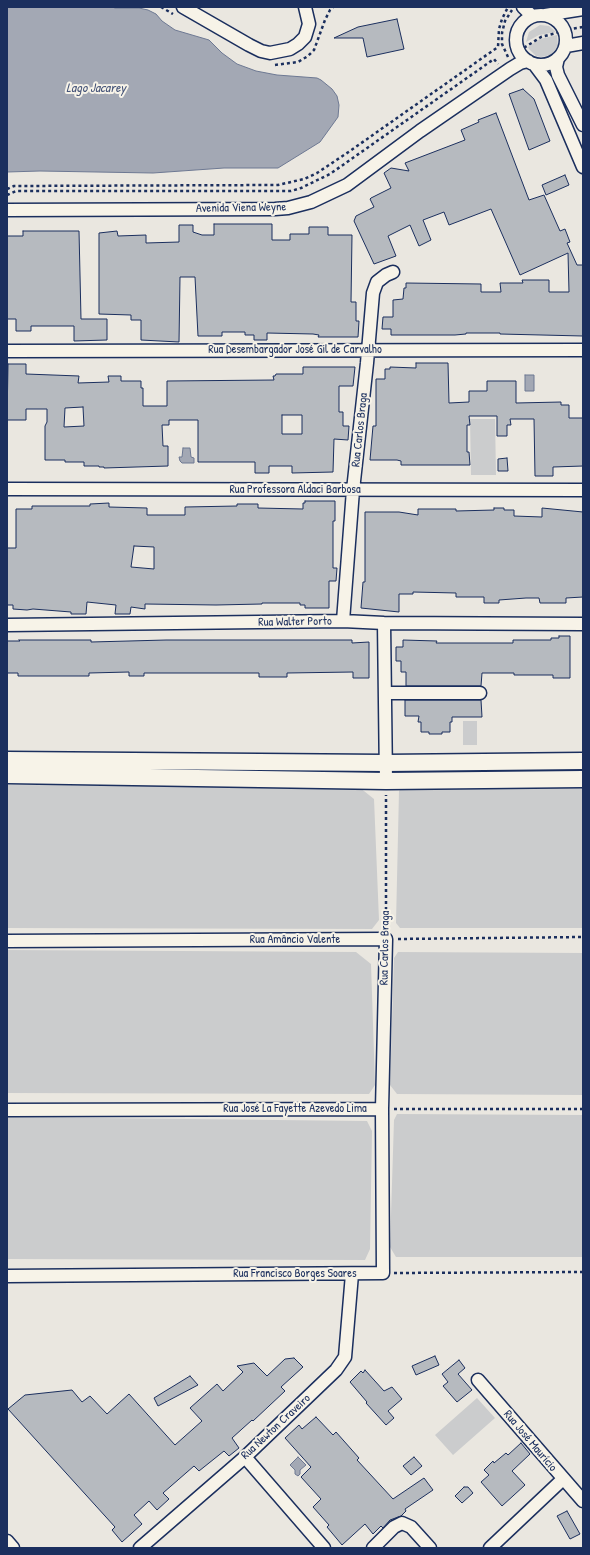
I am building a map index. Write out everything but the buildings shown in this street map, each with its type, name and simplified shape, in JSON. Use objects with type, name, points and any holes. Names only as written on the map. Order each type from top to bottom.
[{"type":"main road","points":[[7,760],[385,763],[583,761]]},
{"type":"main road","points":[[504,762],[504,780]]},
{"type":"main road","points":[[7,775],[386,781],[583,779]]},
{"type":"street","points":[[183,7],[249,45],[261,51],[270,53],[290,49],[305,37],[309,24],[305,7]]},
{"type":"street","points":[[519,8],[532,16]]},
{"type":"street","points":[[583,9],[532,16],[521,24],[516,37],[518,51],[531,62],[546,80],[583,167]]},
{"type":"street","points":[[531,62],[545,64],[551,63],[558,58],[566,46],[565,30],[557,20],[545,15]]},
{"type":"street","points":[[566,46],[583,43]]},
{"type":"street","points":[[558,58],[556,67],[558,75],[583,125]]},
{"type":"street","name":"Avenida Viena Weyne","points":[[7,210],[288,208],[311,202],[347,185],[420,131],[510,69],[520,63],[531,62]]},
{"type":"street","name":"Rua Carlos Braga","points":[[343,621],[353,490],[373,293],[377,282],[393,272]]},
{"type":"street","name":"Rua Desembargador José Gil de Carvalho","points":[[7,351],[583,350]]},
{"type":"street","name":"Rua Professora Aldaci Barbosa","points":[[7,489],[583,490]]},
{"type":"street","name":"Rua Walter Porto","points":[[7,625],[343,621],[384,623],[583,624]]},
{"type":"street","points":[[384,623],[386,781]]},
{"type":"street","points":[[384,693],[480,693]]},
{"type":"street","name":"Rua Carlos Braga","points":[[383,1273],[382,1109],[386,940]]},
{"type":"street","name":"Rua Amâncio Valente","points":[[7,941],[386,940]]},
{"type":"street","name":"Rua José La Fayette Azevedo Lima","points":[[7,1110],[382,1109]]},
{"type":"street","name":"Rua Francisco Borges Soares","points":[[7,1276],[383,1273]]},
{"type":"street","name":"Rua Newton Craveiro","points":[[140,1548],[245,1457],[336,1370],[345,1357],[352,1274]]},
{"type":"street","name":"Rua José Maurício","points":[[478,1380],[583,1501]]},
{"type":"street","points":[[245,1457],[324,1548]]},
{"type":"street","points":[[490,1548],[563,1479]]},
{"type":"street","points":[[373,1548],[394,1527],[402,1523],[411,1527],[430,1548]]},
{"type":"street","points":[[7,1541],[13,1548]]},
{"type":"path","points":[[7,189],[14,186],[270,185],[287,184],[304,179],[317,173],[498,47],[499,29],[508,7]]},
{"type":"path","points":[[7,195],[16,191],[291,191],[311,184],[325,177],[494,58],[498,64],[509,57],[502,44],[502,33],[505,21],[512,9],[519,8]]},
{"type":"path","points":[[527,44],[565,30],[583,27]]},
{"type":"path","points":[[406,112],[414,123]]},
{"type":"path","name":"Rua Carlos Braga","points":[[386,781],[386,940]]},
{"type":"path","points":[[386,940],[583,937]]},
{"type":"path","name":"Rua José La Fayette Azevedo Lima","points":[[382,1109],[583,1109]]},
{"type":"path","points":[[383,1273],[583,1272]]},
{"type":"shaded area","points":[[540,25],[549,26],[556,32],[539,35],[526,42],[529,32]]},
{"type":"shaded area","points":[[557,35],[558,46],[551,55],[541,57],[536,56],[528,47],[540,39]]},
{"type":"shaded area","points":[[470,419],[495,419],[496,475],[471,475]]},
{"type":"shaded area","points":[[463,721],[477,721],[477,745],[463,745]]},
{"type":"shaded area","points":[[7,785],[359,787],[374,799],[379,920],[372,929],[7,928]]},
{"type":"shaded area","points":[[403,786],[583,787],[583,928],[400,928],[396,923],[399,791]]},
{"type":"shaded area","points":[[7,950],[356,952],[371,964],[375,1085],[369,1094],[7,1093]]},
{"type":"shaded area","points":[[398,952],[583,953],[583,1095],[397,1094],[390,1085],[394,958]]},
{"type":"shaded area","points":[[397,1114],[583,1115],[583,1257],[396,1257],[390,1247],[394,1120]]},
{"type":"shaded area","points":[[7,1117],[367,1121],[372,1131],[370,1249],[365,1260],[7,1259]]},
{"type":"shaded area","points":[[477,1398],[495,1418],[453,1455],[435,1435]]},
{"type":"water","name":"Lago Jacarey","points":[[7,7],[112,7],[139,8],[148,10],[156,14],[162,21],[175,30],[209,40],[222,53],[237,64],[256,71],[277,75],[317,78],[321,80],[332,89],[337,96],[339,105],[338,117],[320,142],[278,168],[224,168],[153,173],[40,171],[7,172]]},
{"type":"water","points":[[525,375],[534,375],[534,391],[525,391]]},
{"type":"water","points":[[183,448],[190,448],[191,457],[194,458],[194,463],[182,463],[180,461],[179,457],[182,457]]},
{"type":"water","points":[[298,1457],[306,1465],[300,1470],[300,1474],[298,1476],[295,1474],[295,1470],[290,1465]]}]
